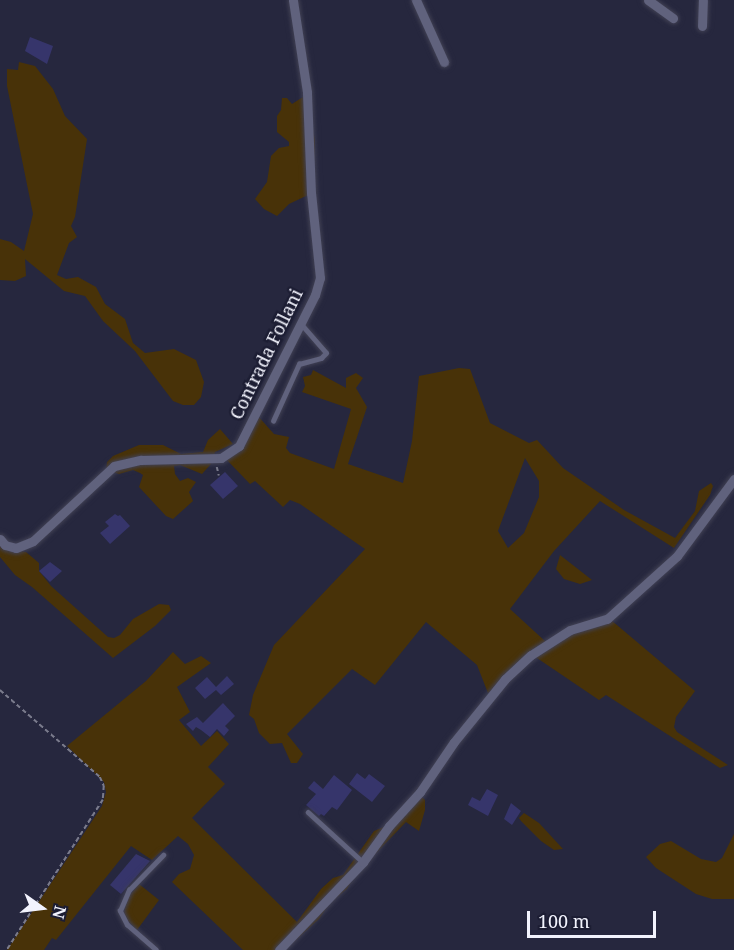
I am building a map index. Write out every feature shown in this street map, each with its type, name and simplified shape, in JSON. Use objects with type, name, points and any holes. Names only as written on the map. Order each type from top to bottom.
[{"type":"street","name":"Contrada Follani","points":[[0,539],[5,545],[16,548],[33,541],[114,466],[141,460],[221,458],[239,446],[315,295],[321,272],[311,193],[307,92],[293,0]]},
{"type":"street","points":[[416,0],[444,62]]},
{"type":"street","points":[[648,0],[673,18]]},
{"type":"street","points":[[702,26],[703,0]]},
{"type":"street","points":[[279,950],[363,862],[389,826],[420,792],[473,718],[505,679],[531,656],[570,630],[607,619],[677,556],[734,479]]},
{"type":"lane","points":[[273,421],[299,364],[321,358],[326,352],[300,324]]},
{"type":"lane","points":[[308,812],[363,862]]},
{"type":"lane","points":[[156,950],[126,925],[120,911],[129,890],[163,855]]},
{"type":"path","points":[[0,690],[100,777],[105,786],[103,800],[7,950]]},
{"type":"shaded area","points":[[19,62],[35,66],[53,89],[65,116],[87,139],[75,217],[71,226],[77,237],[69,243],[57,275],[66,279],[78,277],[96,287],[105,304],[125,319],[133,343],[145,353],[174,349],[196,360],[204,382],[201,397],[194,405],[183,405],[173,401],[135,351],[103,321],[85,296],[64,291],[25,259],[26,276],[15,281],[0,280],[0,239],[11,242],[24,251],[33,214],[7,86],[7,69],[18,70]]},
{"type":"shaded area","points":[[306,95],[315,140],[314,170],[308,195],[289,204],[277,216],[264,209],[255,199],[267,182],[271,156],[279,148],[289,146],[289,142],[277,132],[277,116],[281,110],[282,98],[287,98],[292,104]]},
{"type":"shaded area","points":[[459,368],[470,369],[490,423],[529,443],[537,440],[563,468],[624,510],[675,538],[695,511],[699,491],[711,483],[713,486],[710,495],[674,548],[600,501],[554,551],[510,609],[546,642],[488,693],[477,665],[426,622],[375,685],[352,669],[287,734],[303,754],[297,763],[291,763],[282,743],[270,744],[259,733],[254,719],[249,715],[253,695],[274,645],[365,549],[300,504],[290,500],[283,507],[255,481],[250,484],[225,458],[257,415],[274,434],[289,437],[286,448],[290,453],[334,469],[351,409],[302,392],[305,386],[303,377],[311,375],[313,370],[346,388],[346,378],[356,373],[363,378],[356,388],[367,407],[348,464],[403,483],[412,441],[419,376]],"holes":[[[525,458],[539,481],[539,497],[524,533],[508,548],[498,531]]]},
{"type":"shaded area","points":[[220,429],[233,444],[215,452],[211,464],[202,474],[180,465],[174,466],[175,474],[180,481],[188,478],[196,482],[189,492],[193,501],[173,519],[166,516],[139,487],[143,475],[133,470],[119,474],[106,470],[107,462],[113,456],[139,445],[163,445],[181,454],[203,452],[208,440]]},
{"type":"shaded area","points":[[0,539],[10,549],[26,552],[39,563],[39,571],[51,586],[108,637],[114,638],[120,635],[133,619],[159,604],[169,605],[171,610],[155,626],[113,658],[32,587],[15,575],[0,557]]},
{"type":"shaded area","points":[[560,555],[592,580],[580,584],[564,579],[556,569]]},
{"type":"shaded area","points":[[611,620],[695,691],[676,717],[674,727],[677,732],[728,765],[720,768],[606,695],[599,700],[534,656],[575,632]]},
{"type":"shaded area","points":[[173,652],[185,664],[201,656],[211,663],[177,687],[190,712],[179,720],[201,746],[217,731],[229,744],[208,767],[225,784],[192,818],[297,922],[321,889],[333,878],[343,875],[374,831],[386,826],[420,795],[425,800],[425,810],[419,831],[406,822],[355,875],[347,889],[330,903],[319,919],[285,950],[243,950],[172,882],[179,874],[190,869],[194,855],[188,844],[178,836],[152,860],[131,846],[56,940],[52,938],[44,950],[7,950],[102,806],[106,792],[104,782],[67,746],[146,681]]},
{"type":"shaded area","points":[[524,813],[539,823],[563,849],[554,850],[541,841],[519,818]]},
{"type":"shaded area","points":[[734,834],[734,899],[712,899],[696,894],[656,868],[646,857],[660,844],[671,841],[701,859],[716,862],[722,858]]},
{"type":"shaded area","points":[[139,884],[159,900],[137,930],[126,919],[124,912],[129,896]]},
{"type":"building","points":[[30,37],[53,46],[47,64],[25,51]]},
{"type":"building","points":[[225,472],[238,486],[223,499],[210,485]]},
{"type":"building","points":[[115,514],[120,515],[130,526],[110,544],[100,533],[109,526],[105,522]]},
{"type":"building","points":[[50,562],[62,571],[50,582],[39,571]]},
{"type":"building","points":[[227,676],[234,684],[221,695],[216,690],[205,699],[195,688],[207,677],[216,687]]},
{"type":"building","points":[[223,703],[235,716],[225,726],[229,730],[224,736],[217,729],[210,737],[196,727],[193,731],[186,724],[197,717],[203,723]]},
{"type":"building","points":[[357,773],[365,779],[369,774],[385,786],[372,802],[349,784]]},
{"type":"building","points":[[334,775],[352,790],[337,810],[332,807],[324,816],[321,814],[319,816],[306,805],[316,794],[308,788],[314,781],[323,789]]},
{"type":"building","points":[[487,789],[498,795],[488,816],[468,805],[472,797],[480,801]]},
{"type":"building","points":[[511,803],[521,811],[512,825],[504,819]]},
{"type":"building","points":[[136,854],[150,861],[121,894],[110,885]]}]
